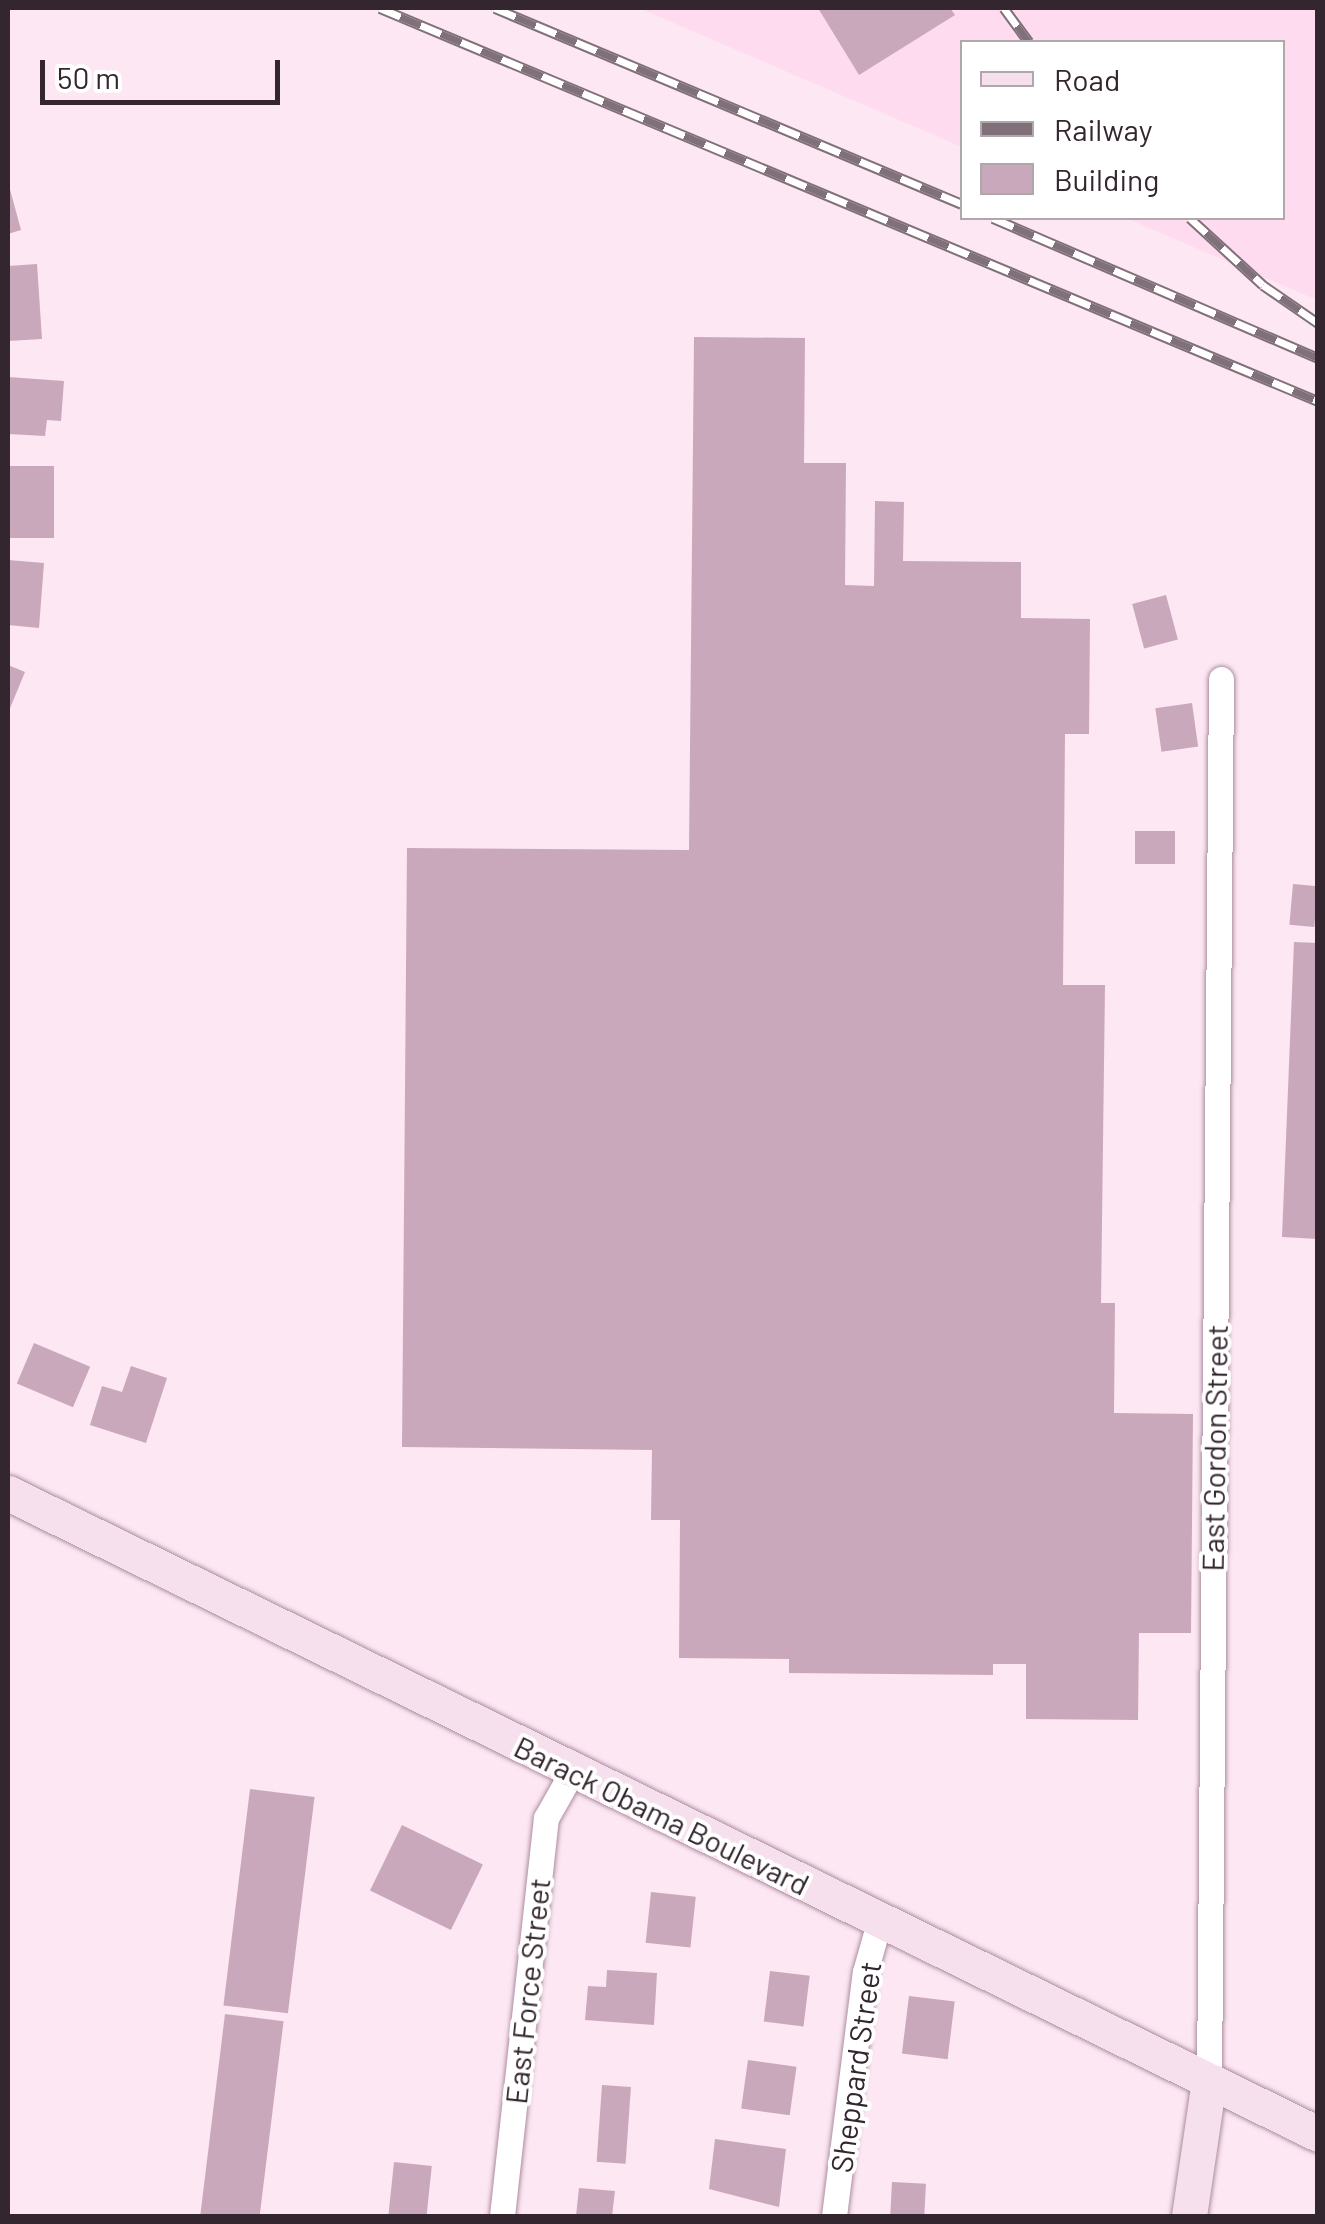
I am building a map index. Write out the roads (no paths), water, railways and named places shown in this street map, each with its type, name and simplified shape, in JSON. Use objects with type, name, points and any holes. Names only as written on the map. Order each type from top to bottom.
[{"type":"main road","name":"Barack Obama Boulevard","points":[[8,1493],[1318,2134]]},
{"type":"main road","name":"East Gordon Street","points":[[1189,2216],[1209,2081]]},
{"type":"street","name":"East Gordon Street","points":[[1209,2081],[1221,678]]},
{"type":"street","name":"East Force Street","points":[[502,2216],[546,1818],[572,1772]]},
{"type":"street","name":"Sheppard Street","points":[[834,2216],[865,1972],[880,1919]]},
{"type":"railway","points":[[380,8],[1318,401]]},
{"type":"railway","points":[[495,8],[960,203]]},
{"type":"railway","points":[[1004,8],[1028,40]]},
{"type":"railway","points":[[998,220],[1318,358]]},
{"type":"railway","points":[[1192,220],[1263,285],[1318,323]]}]
